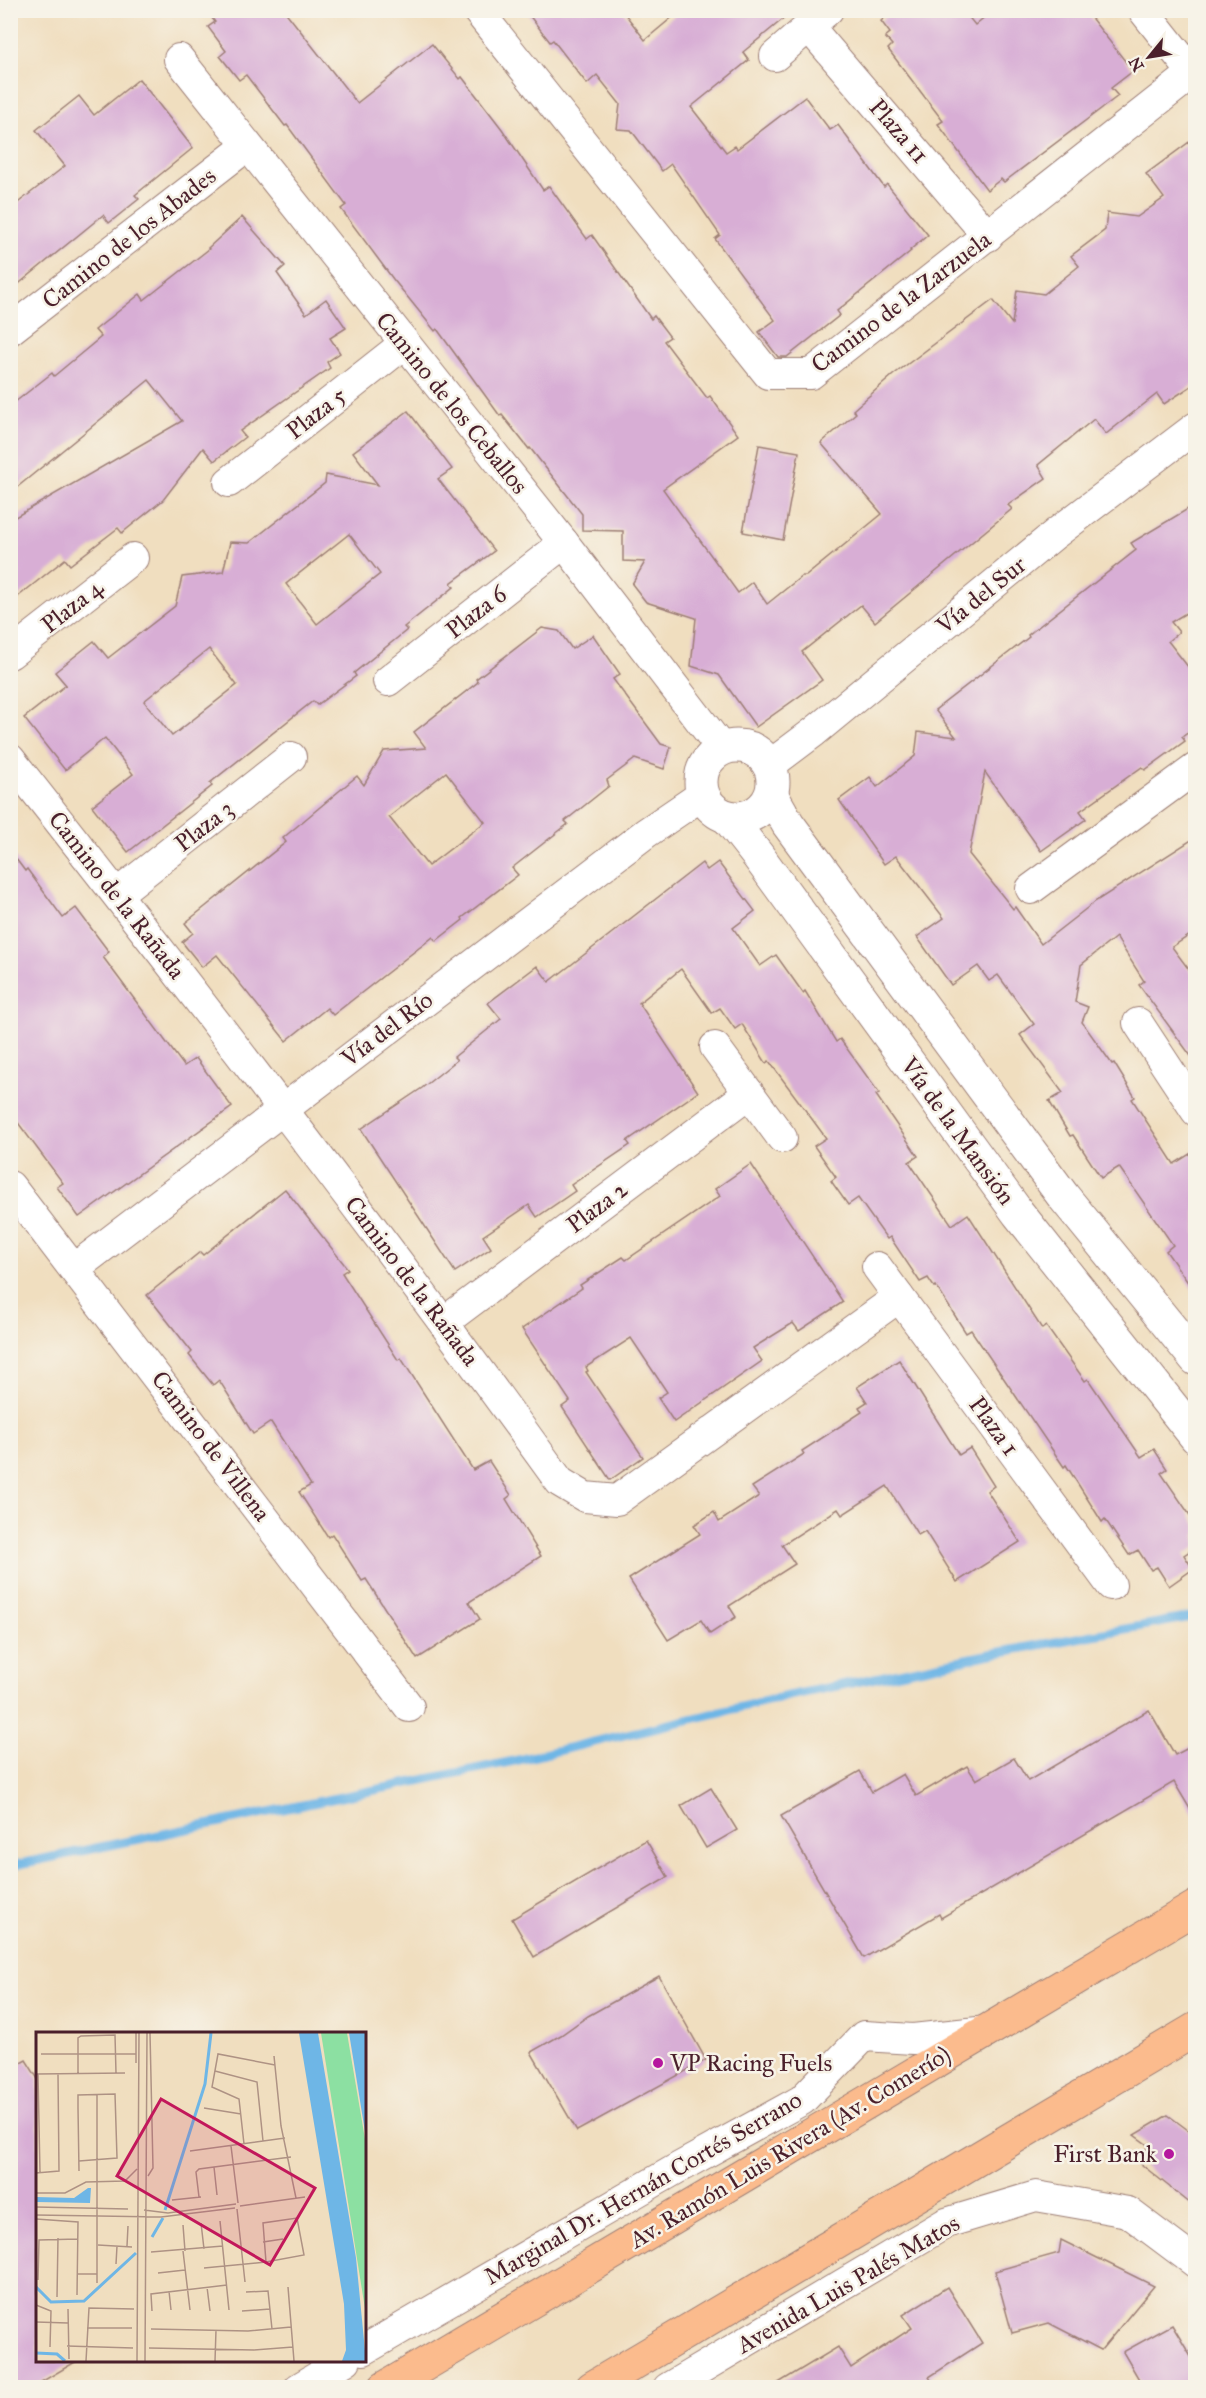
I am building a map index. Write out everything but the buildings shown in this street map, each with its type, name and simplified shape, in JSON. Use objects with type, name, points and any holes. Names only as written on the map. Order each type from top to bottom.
[{"type":"main road","name":"Av. Ramón Luis Rivera (Av. Comerío)","points":[[385,2388],[1196,1907]]},
{"type":"main road","points":[[592,2388],[1196,2030]]},
{"type":"street","name":"Camino de la Zarzuela","points":[[477,10],[768,374],[812,374],[1194,75],[1143,10]]},
{"type":"street","name":"Plaza 11","points":[[775,56],[818,19],[988,236]]},
{"type":"street","name":"Camino de los Ceballos","points":[[179,59],[564,543],[722,749]]},
{"type":"street","name":"Camino de los Abades","points":[[10,330],[247,146]]},
{"type":"street","name":"Plaza 5","points":[[229,482],[404,344]]},
{"type":"street","name":"Vía del Sur","points":[[771,780],[814,732],[1055,534],[1196,427]]},
{"type":"street","name":"Plaza 6","points":[[388,681],[564,543]]},
{"type":"street","name":"Plaza 4","points":[[10,654],[133,558]]},
{"type":"street","points":[[735,745],[749,747],[761,754],[771,780],[762,810],[746,819],[729,819],[713,810],[702,795],[700,777],[708,760],[722,749],[735,745]]},
{"type":"street","name":"Plaza 3","points":[[117,894],[291,757]]},
{"type":"street","name":"Camino de la Rañada","points":[[10,759],[282,1108],[444,1322],[560,1482],[585,1497],[617,1500],[899,1297]]},
{"type":"street","points":[[1031,889],[1196,768]]},
{"type":"street","name":"Vía de la Mansión","points":[[771,780],[788,824],[1063,1196],[1196,1359]]},
{"type":"street","name":"Vía del Río","points":[[75,1268],[646,832],[702,795]]},
{"type":"street","name":"Vía de la Mansión","points":[[729,819],[1018,1213],[1196,1437]]},
{"type":"street","points":[[1138,1023],[1193,1100]]},
{"type":"street","points":[[716,1047],[782,1138]]},
{"type":"street","name":"Plaza 2","points":[[444,1322],[749,1093]]},
{"type":"street","name":"Camino de Villena","points":[[10,1186],[409,1707]]},
{"type":"street","name":"Plaza 1","points":[[877,1267],[1111,1585]]},
{"type":"street","name":"Marginal Dr. Hernán Cortés Serrano","points":[[366,2349],[699,2156],[802,2100],[864,2036],[913,2039],[987,2031]]},
{"type":"street","name":"Avenida Luis Palés Matos","points":[[668,2388],[946,2223],[1036,2196],[1128,2212],[1196,2263]]},
{"type":"street","points":[[299,2388],[344,2362]]},
{"type":"waterway","points":[[10,1866],[514,1761],[788,1696],[996,1653],[1196,1616]]},
{"type":"place","name":"VP Racing Fuels","points":[[658,2063]]},
{"type":"place","name":"First Bank","points":[[1169,2154]]}]
